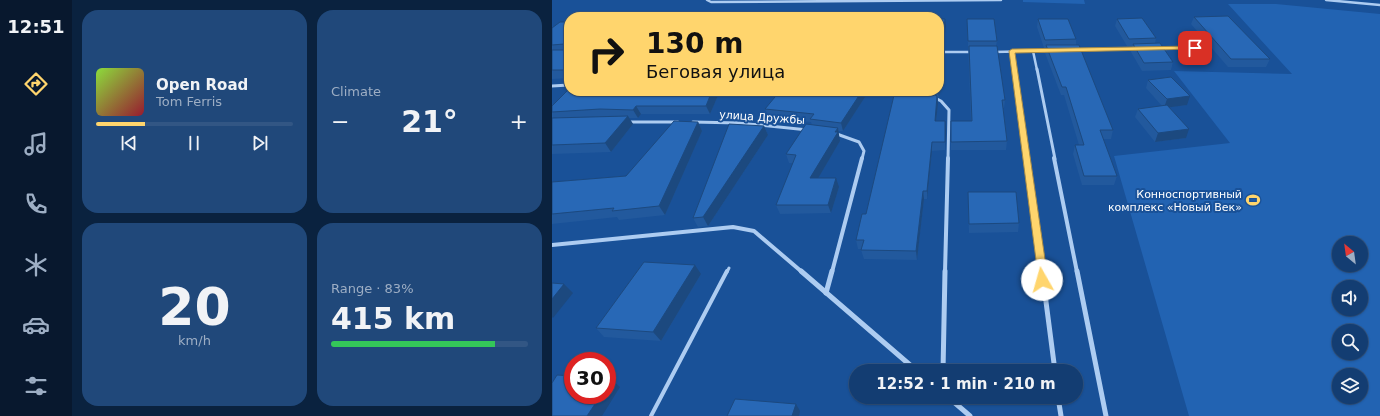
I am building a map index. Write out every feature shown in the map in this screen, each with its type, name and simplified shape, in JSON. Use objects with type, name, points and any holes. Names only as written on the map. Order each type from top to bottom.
[{"type":"street","points":[[707,0],[711,2],[735,2],[1001,0]]},
{"type":"street","points":[[1326,0],[1380,5]]},
{"type":"street","points":[[1156,49],[1195,48]]},
{"type":"street","points":[[1072,50],[1141,49]]},
{"type":"street","points":[[1012,51],[1054,364]]},
{"type":"street","points":[[1033,51],[1106,416]]},
{"type":"street","points":[[990,52],[1056,51]]},
{"type":"street","points":[[944,52],[976,52]]},
{"type":"street","points":[[552,86],[564,85]]},
{"type":"street","points":[[930,96],[941,101],[949,110],[943,364]]},
{"type":"street","name":"улица Дружбы","points":[[621,121],[739,123],[816,131]]},
{"type":"street","points":[[826,293],[864,151],[859,142],[839,133],[831,132]]},
{"type":"street","points":[[552,245],[733,227],[754,231],[909,364]]},
{"type":"street","points":[[956,404],[970,416]]},
{"type":"street","points":[[1059,404],[1061,416]]},
{"type":"lane","points":[[650,416],[729,268]]},
{"type":"shaded area","points":[[1023,0],[1084,0],[1085,4],[1023,2]]},
{"type":"shaded area","name":"Конноспортивный комплекс «Новый Век»","points":[[1228,4],[1276,4],[1380,14],[1380,416],[1189,416],[1114,156],[1230,143],[1174,71],[1292,74]]},
{"type":"building","points":[[1228,16],[1270,59],[1231,59],[1194,17]]},
{"type":"building","points":[[1142,18],[1156,38],[1129,39],[1117,19]]},
{"type":"building","points":[[967,19],[994,19],[997,41],[968,41]]},
{"type":"building","points":[[1038,19],[1068,19],[1076,39],[1045,40]]},
{"type":"building","points":[[560,22],[564,22],[564,44],[552,45],[552,28]]},
{"type":"building","points":[[1160,43],[1173,62],[1144,63],[1133,44]]},
{"type":"building","points":[[1046,45],[1079,45],[1113,130],[1100,130],[1117,176],[1084,176],[1075,145],[1084,145],[1066,87],[1062,87]]},
{"type":"building","points":[[969,46],[997,46],[1005,100],[1002,100],[1007,141],[951,142],[951,121],[972,121]]},
{"type":"building","points":[[552,50],[564,50],[564,70],[552,70]]},
{"type":"building","points":[[1171,77],[1190,96],[1167,99],[1148,80]]},
{"type":"building","points":[[564,94],[564,96],[710,96],[706,106],[636,106],[633,110],[600,109],[552,112],[552,106]]},
{"type":"building","points":[[776,96],[859,96],[841,123],[810,119],[814,114],[765,109]]},
{"type":"building","points":[[894,96],[937,96],[935,121],[945,121],[945,142],[932,142],[927,191],[923,191],[916,251],[861,250],[864,240],[856,240],[862,214],[866,214]]},
{"type":"building","points":[[1167,105],[1189,129],[1158,133],[1138,109]]},
{"type":"building","points":[[628,116],[605,143],[552,145],[552,118]]},
{"type":"building","points":[[674,121],[698,122],[659,206],[612,211],[614,208],[552,214],[552,182],[626,176]]},
{"type":"building","points":[[729,124],[764,126],[703,217],[693,218]]},
{"type":"building","points":[[806,124],[838,128],[835,132],[838,132],[810,178],[836,178],[828,205],[776,205],[796,155],[786,154]]},
{"type":"building","points":[[968,192],[1016,192],[1019,223],[969,224]]},
{"type":"building","points":[[644,262],[695,265],[653,332],[596,328]]},
{"type":"building","points":[[552,283],[564,284],[552,299]]},
{"type":"building","points":[[557,375],[564,375],[564,404],[595,404],[587,416],[552,416],[552,383]]},
{"type":"building","points":[[735,399],[796,404],[792,416],[727,416]]},
{"type":"place","name":"Конноспортивный комплекс «Новый Век»","points":[[1253,200]]},
{"type":"route","points":[[1042,280],[1012,51],[1195,48]]}]
